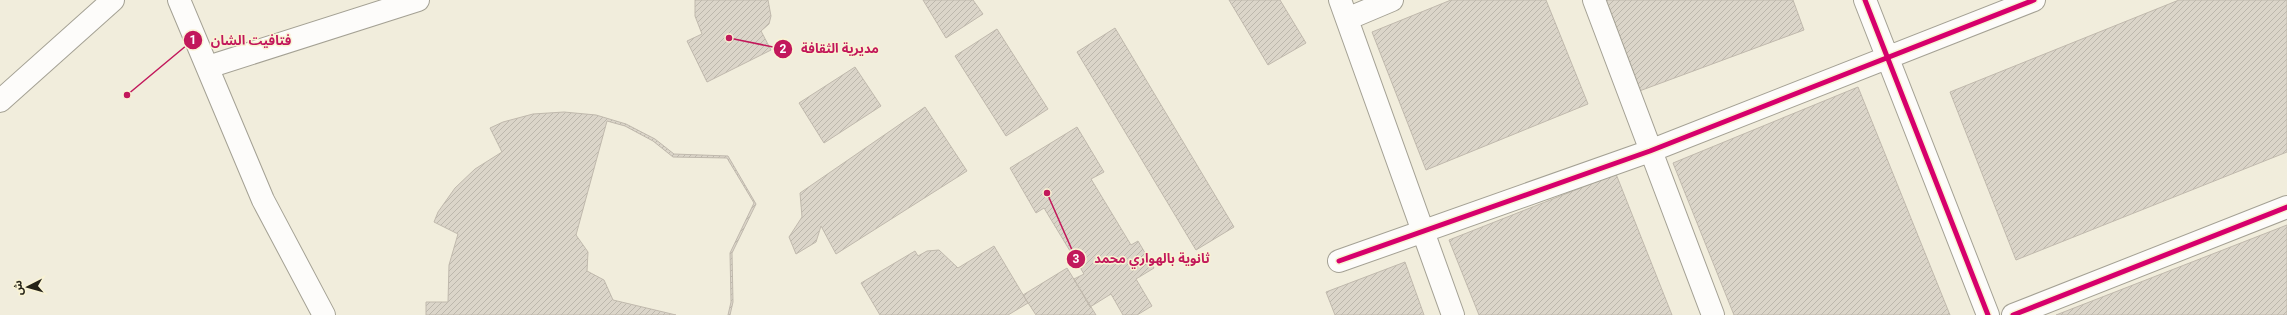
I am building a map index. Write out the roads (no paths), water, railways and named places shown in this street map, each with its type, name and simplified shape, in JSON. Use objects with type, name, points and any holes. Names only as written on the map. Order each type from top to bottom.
[{"type":"street","points":[[0,101],[113,0]]},
{"type":"street","points":[[179,0],[208,66],[262,200],[324,315]]},
{"type":"street","points":[[208,66],[418,0]]},
{"type":"street","points":[[1392,0],[1344,10],[1422,232],[1453,315]]},
{"type":"street","points":[[1594,0],[1713,315]]},
{"type":"street","points":[[1865,0],[1988,315]]},
{"type":"street","points":[[1339,261],[1650,151],[2034,0]]},
{"type":"street","points":[[2013,315],[2287,207]]},
{"type":"place","name":"مديرية الثقافة","points":[[729,38]]},
{"type":"place","name":"فتافيت الشان","points":[[127,95]]},
{"type":"place","name":"ثانوية بالهواري محمد","points":[[1047,193]]}]
